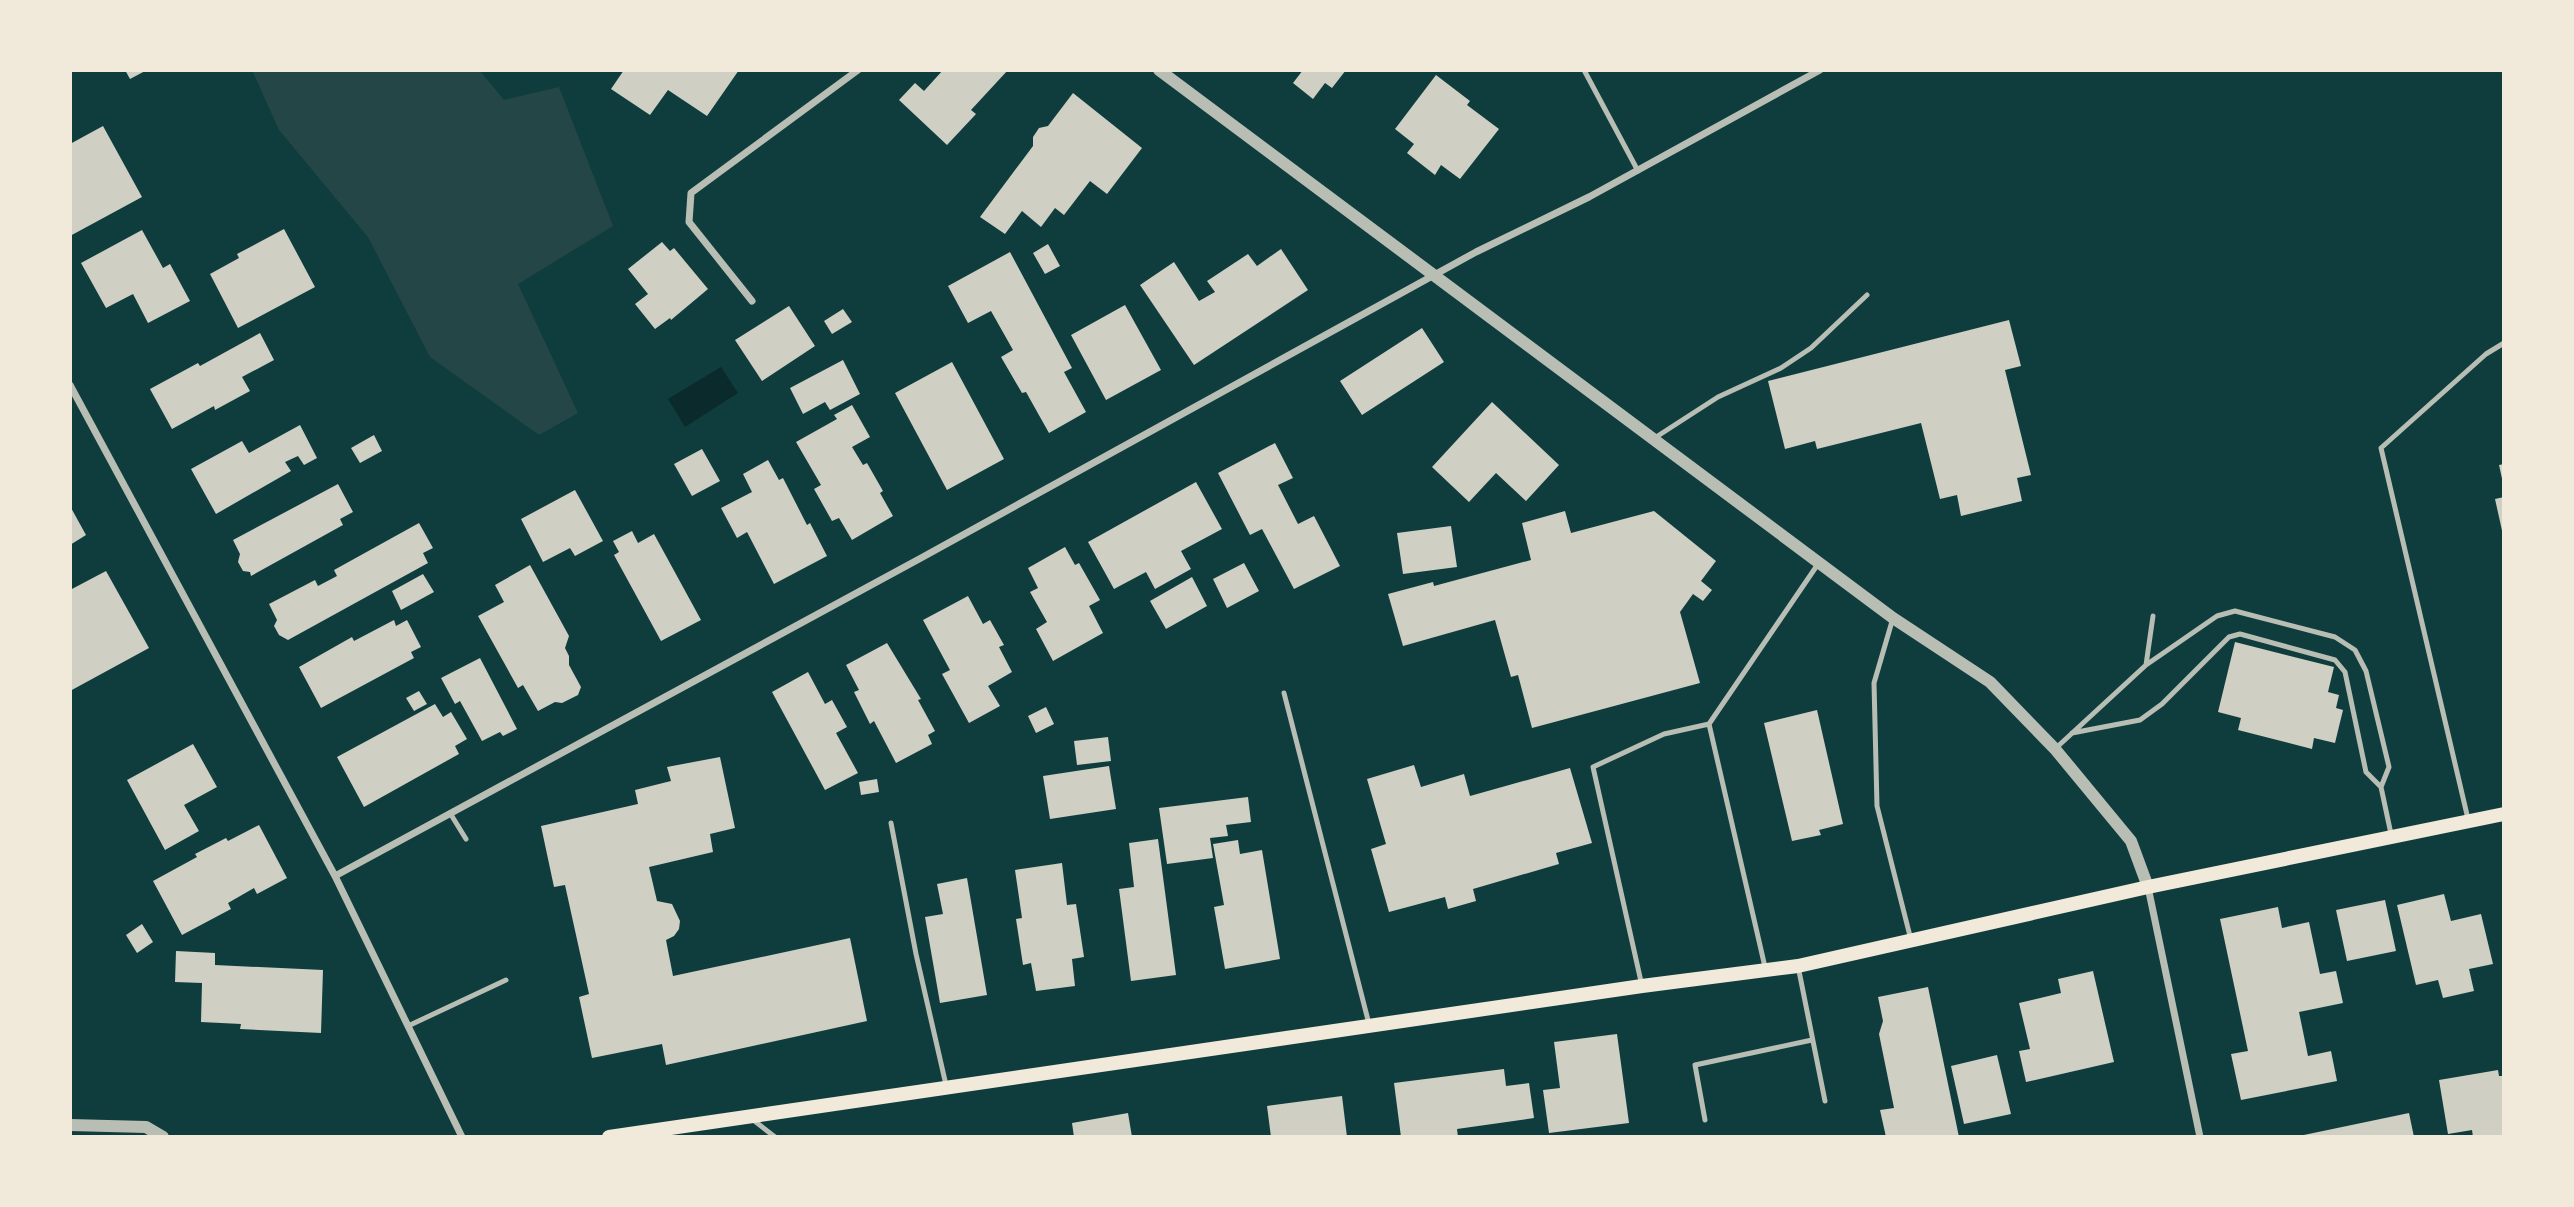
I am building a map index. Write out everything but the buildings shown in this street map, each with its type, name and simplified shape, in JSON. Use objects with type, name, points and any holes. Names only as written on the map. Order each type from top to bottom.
[{"type":"main road","points":[[609,1137],[1642,986],[1797,966],[2148,887],[2504,814]]},
{"type":"street","points":[[752,301],[689,222],[691,193],[858,70]]},
{"type":"street","points":[[1159,70],[1893,618],[1990,682],[2054,749],[2131,841],[2148,887],[2200,1137]]},
{"type":"street","points":[[335,876],[1476,252],[1638,171],[1820,70]]},
{"type":"street","points":[[70,385],[335,876],[462,1137]]},
{"type":"street","points":[[70,1125],[146,1127],[163,1137]]},
{"type":"lane","points":[[1584,70],[1638,171]]},
{"type":"lane","points":[[1653,439],[1718,397],[1782,368],[1811,348],[1867,295]]},
{"type":"lane","points":[[2468,822],[2381,448],[2486,354],[2504,343]]},
{"type":"lane","points":[[1642,986],[1593,767],[1664,734],[1709,724],[1819,562]]},
{"type":"lane","points":[[2054,749],[2146,665],[2217,616],[2235,611],[2335,637],[2355,650],[2366,671],[2389,767],[2381,787]]},
{"type":"lane","points":[[2146,665],[2153,616]]},
{"type":"lane","points":[[1893,618],[1874,683],[1877,806],[1911,941]]},
{"type":"lane","points":[[2072,733],[2140,720],[2162,704],[2229,637],[2240,634],[2335,660],[2345,672],[2366,772],[2381,787],[2392,837]]},
{"type":"lane","points":[[1284,693],[1370,1027]]},
{"type":"lane","points":[[1709,724],[1766,971]]},
{"type":"lane","points":[[450,813],[466,839]]},
{"type":"lane","points":[[891,823],[916,954],[947,1088]]},
{"type":"lane","points":[[1797,966],[1825,1101]]},
{"type":"lane","points":[[408,1026],[506,980]]},
{"type":"lane","points":[[1705,1120],[1695,1065],[1812,1040]]},
{"type":"lane","points":[[750,1116],[775,1137]]},
{"type":"shaded area","points":[[252,70],[479,70],[504,100],[559,87],[613,226],[518,284],[578,413],[539,435],[430,357],[368,237],[279,130]]},
{"type":"shaded area","points":[[721,367],[738,393],[685,427],[668,399]]}]
